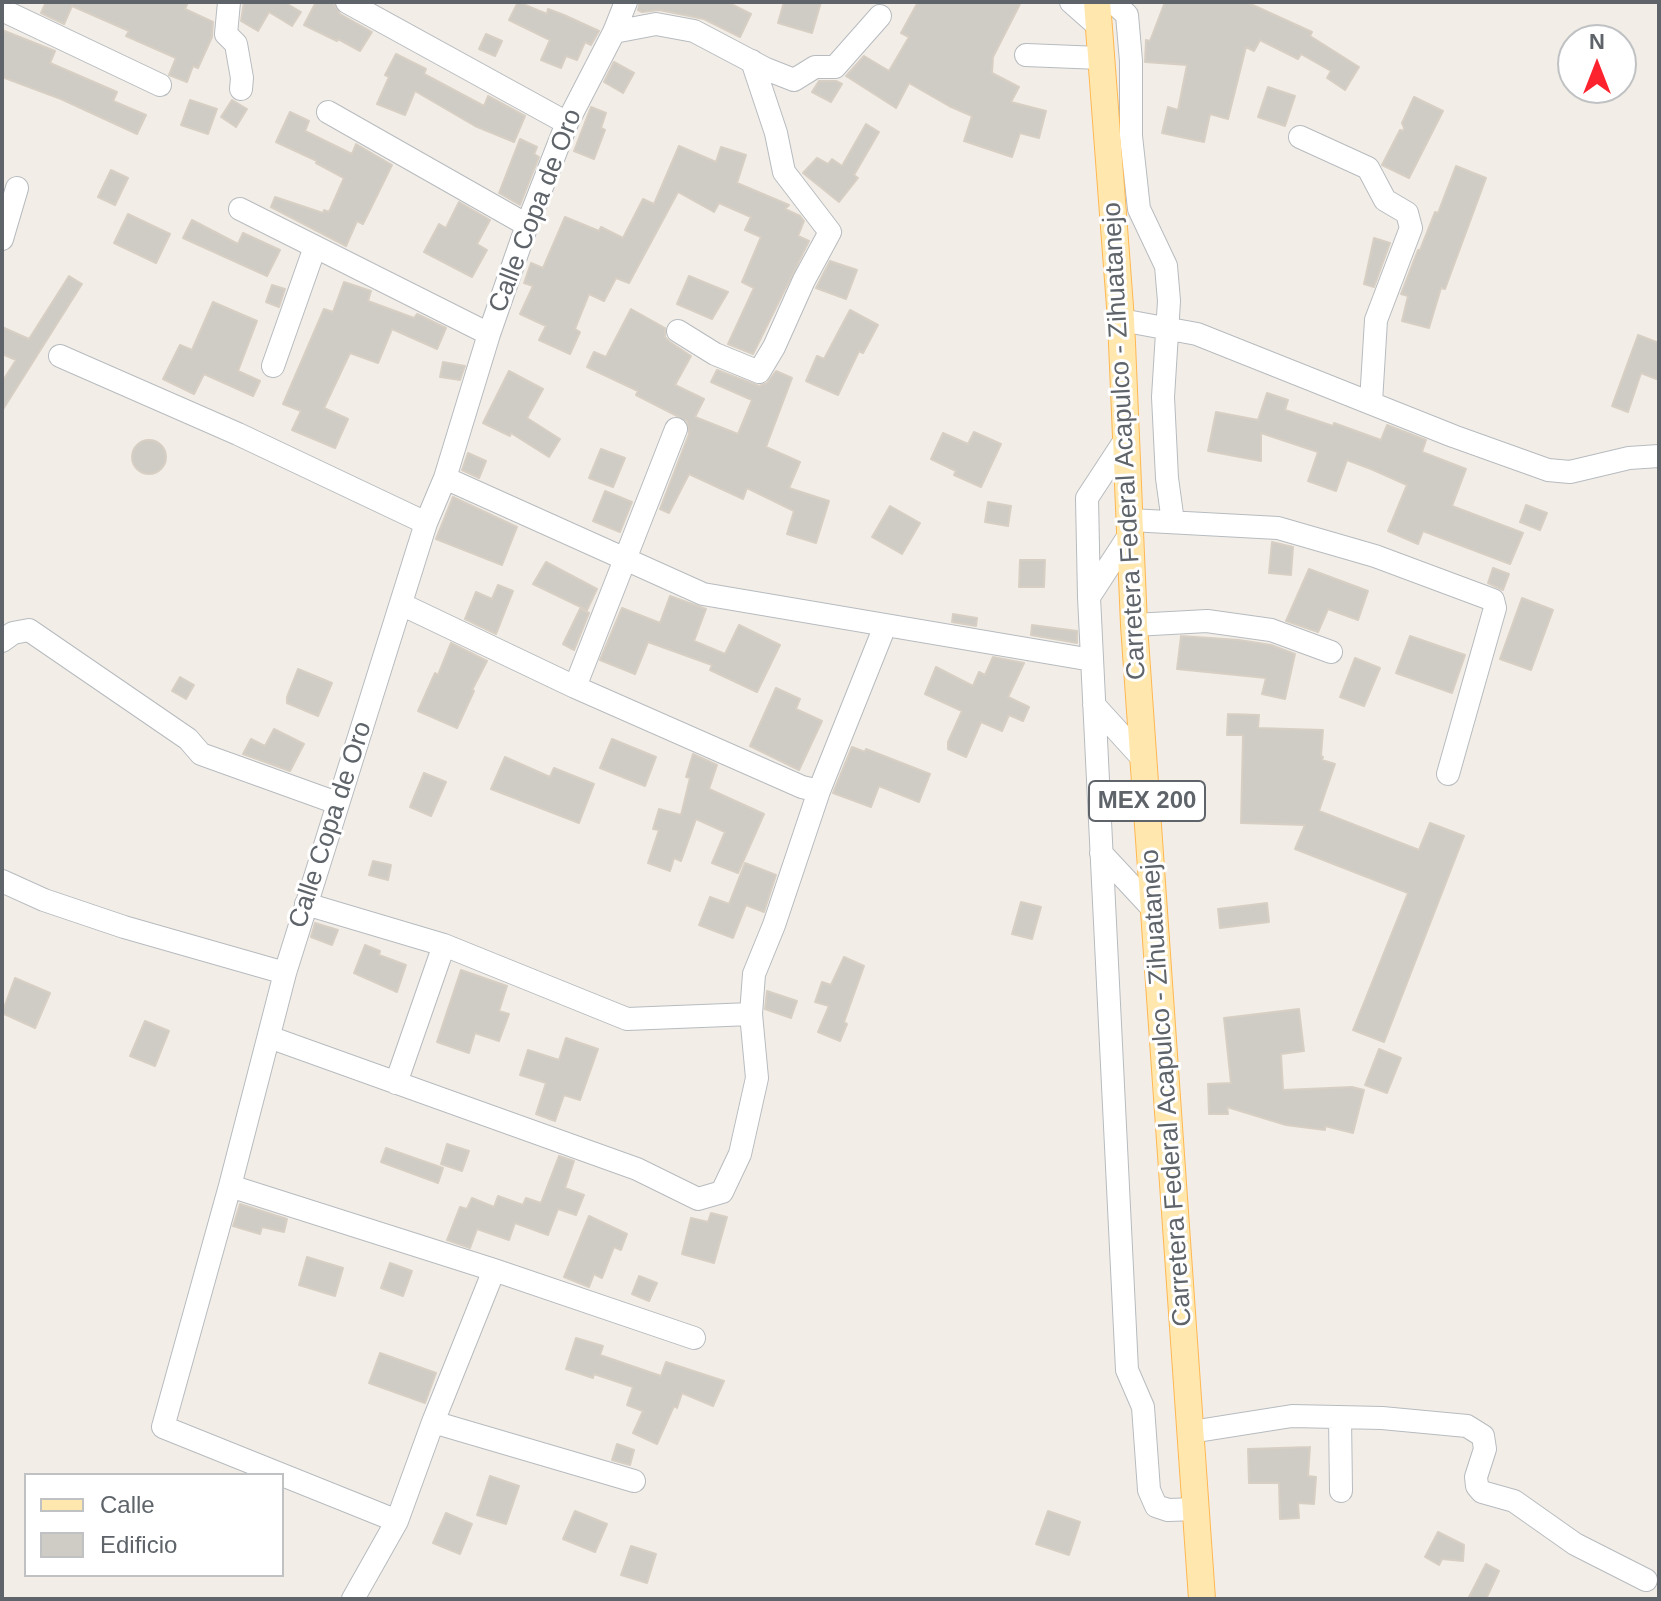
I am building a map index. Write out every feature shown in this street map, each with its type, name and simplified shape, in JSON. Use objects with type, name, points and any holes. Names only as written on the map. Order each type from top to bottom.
[{"type":"main road","name":"Carretera Federal Acapulco - Zihuatanejo","points":[[1097,14],[1121,320],[1134,625],[1202,1599]]},
{"type":"street","points":[[229,2],[226,34],[236,44],[241,89]]},
{"type":"street","points":[[347,2],[567,123]]},
{"type":"street","name":"Calle Copa de Oro","points":[[278,1473],[163,1427],[285,973],[403,605],[426,523],[445,478],[489,334],[527,225],[567,123],[626,2]]},
{"type":"street","points":[[1071,2],[1097,14]]},
{"type":"street","points":[[1113,2],[1127,15],[1131,61],[1131,136],[1139,209],[1166,266],[1168,330],[1163,397],[1167,478],[1173,522]]},
{"type":"street","points":[[2,10],[160,85]]},
{"type":"street","points":[[614,32],[656,24],[694,31],[794,80],[815,67],[835,67],[880,16]]},
{"type":"street","points":[[1026,55],[1100,58]]},
{"type":"street","points":[[678,331],[715,354],[759,372],[830,232],[784,172],[776,133],[752,61]]},
{"type":"street","points":[[328,112],[527,225]]},
{"type":"street","points":[[1300,137],[1368,168],[1385,200],[1407,213],[1411,228],[1376,320],[1371,402]]},
{"type":"street","points":[[2,239],[17,188]]},
{"type":"street","points":[[240,209],[489,334]]},
{"type":"street","points":[[273,366],[315,247]]},
{"type":"street","points":[[1121,320],[1197,334],[1453,436],[1548,470],[1570,472],[1629,458],[1659,456]]},
{"type":"street","points":[[60,356],[238,434],[426,523]]},
{"type":"street","points":[[575,687],[676,429]]},
{"type":"street","points":[[1127,437],[1087,498],[1089,597],[1127,1370],[1143,1407],[1149,1490],[1156,1506],[1168,1510],[1197,1509]]},
{"type":"street","points":[[445,478],[703,594],[1092,660]]},
{"type":"street","points":[[1089,597],[1130,527],[1173,522],[1278,528],[1375,556],[1493,600],[1495,608],[1448,774]]},
{"type":"street","points":[[403,605],[575,687],[802,787],[819,791]]},
{"type":"street","points":[[1134,625],[1207,621],[1271,630],[1331,652]]},
{"type":"street","points":[[269,1037],[637,1169],[698,1199],[722,1192],[740,1154],[757,1078],[751,1014],[754,974],[774,925],[819,791],[885,626]]},
{"type":"street","points":[[2,641],[13,633],[29,630],[188,739],[201,754],[337,803]]},
{"type":"street","points":[[1094,705],[1144,760]]},
{"type":"street","points":[[1101,853],[1154,910]]},
{"type":"street","points":[[2,881],[44,900],[124,927],[285,973]]},
{"type":"street","points":[[306,904],[444,945],[627,1019],[751,1014]]},
{"type":"street","points":[[396,1083],[444,945]]},
{"type":"street","points":[[230,1186],[694,1338]]},
{"type":"street","points":[[353,1599],[397,1521],[494,1270]]},
{"type":"street","points":[[1191,1432],[1292,1416],[1467,1426],[1483,1436],[1485,1449],[1476,1477],[1477,1486],[1482,1492],[1514,1501],[1575,1544],[1646,1580]]},
{"type":"street","points":[[1340,1417],[1341,1491]]},
{"type":"street","points":[[433,1422],[634,1481]]},
{"type":"street","name":"Calle Copa de Oro","points":[[284,1476],[397,1521]]},
{"type":"building","points":[[46,2],[188,2],[185,9],[213,22],[212,37],[198,68],[193,66],[187,82],[169,75],[176,58],[126,36],[129,31],[72,6],[64,24],[41,13]]},
{"type":"building","points":[[244,2],[284,2],[301,12],[292,26],[269,12],[258,31],[241,21]]},
{"type":"building","points":[[316,2],[333,2],[340,14],[372,32],[360,51],[304,25]]},
{"type":"building","points":[[518,2],[547,14],[548,9],[599,31],[591,45],[585,42],[577,60],[566,56],[561,68],[541,60],[550,40],[509,20]]},
{"type":"building","points":[[640,2],[727,2],[751,14],[740,37],[704,19],[659,10],[642,12],[638,10]]},
{"type":"building","points":[[784,2],[821,2],[812,33],[778,23]]},
{"type":"building","points":[[918,2],[1021,2],[993,57],[992,73],[1019,87],[1011,102],[1046,111],[1039,138],[1020,133],[1012,157],[964,141],[972,116],[909,83],[896,108],[846,76],[864,56],[889,71],[909,37],[901,33]]},
{"type":"building","points":[[1165,2],[1246,2],[1312,32],[1310,36],[1359,67],[1345,90],[1327,78],[1331,71],[1301,54],[1298,59],[1260,40],[1254,51],[1246,47],[1228,119],[1210,114],[1204,142],[1162,133],[1168,107],[1178,110],[1187,65],[1145,62],[1146,40],[1150,41]]},
{"type":"building","points":[[2,30],[55,51],[50,63],[117,92],[113,101],[146,115],[137,134],[61,99],[2,77]]},
{"type":"building","points":[[486,34],[502,41],[495,56],[479,49]]},
{"type":"building","points":[[396,54],[426,69],[424,74],[484,106],[488,96],[525,116],[514,142],[475,126],[415,91],[405,115],[377,104],[389,77],[385,75]]},
{"type":"building","points":[[614,62],[634,73],[623,93],[604,82]]},
{"type":"building","points":[[819,81],[842,84],[831,102],[812,92]]},
{"type":"building","points":[[1268,87],[1295,96],[1285,126],[1258,117]]},
{"type":"building","points":[[1414,97],[1443,111],[1409,178],[1382,165],[1400,130],[1403,131],[1402,123]]},
{"type":"building","points":[[190,100],[217,109],[208,134],[181,125]]},
{"type":"building","points":[[232,100],[247,109],[236,127],[221,117]]},
{"type":"building","points":[[591,107],[606,113],[601,128],[605,130],[594,159],[574,151]]},
{"type":"building","points":[[290,112],[309,121],[305,131],[352,154],[356,144],[392,165],[363,224],[357,221],[346,246],[271,207],[275,197],[323,213],[324,210],[329,212],[344,178],[276,142]]},
{"type":"building","points":[[866,124],[879,132],[854,175],[858,178],[839,202],[803,173],[817,158],[828,164],[832,159],[842,166]]},
{"type":"building","points":[[520,139],[537,147],[534,154],[539,157],[520,205],[499,193]]},
{"type":"building","points":[[679,146],[716,162],[721,147],[746,155],[737,183],[789,205],[785,209],[804,221],[798,236],[809,241],[753,354],[728,344],[754,288],[742,282],[761,237],[745,230],[751,217],[719,203],[714,212],[678,192],[629,283],[616,278],[604,301],[589,294],[575,329],[580,332],[570,354],[539,340],[546,326],[520,314],[533,286],[524,283],[531,263],[543,268],[565,217],[599,231],[601,227],[623,238],[643,199],[654,204]]},
{"type":"building","points":[[1456,166],[1486,178],[1445,289],[1441,288],[1429,328],[1402,321],[1408,296],[1401,294]]},
{"type":"building","points":[[111,170],[128,178],[115,205],[98,197]]},
{"type":"building","points":[[459,202],[490,220],[477,244],[487,250],[472,277],[424,252],[439,224],[446,228]]},
{"type":"building","points":[[128,214],[170,234],[156,263],[114,243]]},
{"type":"building","points":[[192,220],[238,244],[243,233],[280,250],[267,276],[183,238]]},
{"type":"building","points":[[1374,238],[1390,243],[1374,287],[1364,284]]},
{"type":"building","points":[[830,261],[857,270],[846,299],[816,288]]},
{"type":"building","points":[[69,276],[82,284],[2,411],[2,382],[16,360],[2,354],[2,327],[29,339]]},
{"type":"building","points":[[689,276],[728,292],[712,319],[677,304]]},
{"type":"building","points":[[344,282],[371,291],[368,301],[414,318],[417,314],[446,328],[437,349],[392,329],[378,363],[350,353],[324,408],[348,419],[335,448],[292,430],[301,411],[283,404],[324,309],[333,312]]},
{"type":"building","points":[[272,285],[285,289],[279,307],[266,302]]},
{"type":"building","points":[[213,302],[257,321],[238,371],[260,381],[253,396],[204,374],[194,394],[163,379],[180,345],[192,350]]},
{"type":"building","points":[[631,309],[665,328],[665,337],[691,356],[675,385],[704,399],[695,417],[738,434],[752,400],[711,382],[717,370],[759,386],[767,383],[776,371],[792,378],[766,447],[800,462],[789,488],[829,501],[816,543],[787,534],[794,511],[747,488],[743,499],[689,474],[669,513],[660,509],[689,434],[687,421],[636,395],[638,391],[587,367],[594,352],[606,357]]},
{"type":"building","points":[[850,310],[878,325],[863,353],[859,351],[838,395],[806,381],[817,356],[824,359]]},
{"type":"building","points":[[1638,335],[1659,343],[1659,380],[1641,373],[1628,412],[1612,406]]},
{"type":"building","points":[[443,362],[465,366],[460,380],[440,377]]},
{"type":"building","points":[[509,371],[543,389],[527,418],[560,439],[549,457],[511,433],[510,436],[483,423]]},
{"type":"building","points":[[1267,393],[1288,400],[1285,410],[1333,426],[1334,423],[1381,440],[1387,425],[1426,440],[1422,452],[1466,469],[1452,506],[1523,533],[1510,564],[1423,531],[1418,544],[1388,531],[1407,485],[1347,460],[1336,491],[1308,481],[1318,452],[1261,433],[1261,461],[1208,451],[1216,412],[1258,420]]},
{"type":"building","points":[[974,432],[1001,444],[981,487],[954,475],[956,471],[931,459],[943,433],[968,444]]},
{"type":"building","points":[[149,440],[161,445],[166,457],[161,469],[149,474],[137,469],[132,457],[137,445]]},
{"type":"building","points":[[601,449],[625,458],[613,487],[589,478]]},
{"type":"building","points":[[468,453],[486,461],[479,478],[462,470]]},
{"type":"building","points":[[605,491],[632,502],[620,532],[593,521]]},
{"type":"building","points":[[453,497],[517,527],[502,565],[436,539]]},
{"type":"building","points":[[988,502],[1011,506],[1008,526],[985,522]]},
{"type":"building","points":[[1526,505],[1547,513],[1540,530],[1520,522]]},
{"type":"building","points":[[890,506],[920,523],[902,554],[872,537]]},
{"type":"building","points":[[1272,542],[1293,547],[1291,575],[1269,573]]},
{"type":"building","points":[[1020,560],[1045,560],[1044,587],[1019,587]]},
{"type":"building","points":[[546,562],[597,589],[587,610],[533,584]]},
{"type":"building","points":[[1493,568],[1509,574],[1503,590],[1488,583]]},
{"type":"building","points":[[1309,569],[1368,591],[1358,620],[1328,609],[1318,632],[1286,621]]},
{"type":"building","points":[[498,585],[513,591],[496,634],[465,619],[476,592],[492,599]]},
{"type":"building","points":[[670,596],[706,609],[694,641],[725,654],[739,625],[780,645],[757,692],[710,670],[712,665],[648,642],[635,674],[600,660],[622,608],[660,623]]},
{"type":"building","points":[[1522,598],[1553,610],[1531,670],[1500,659]]},
{"type":"building","points":[[580,609],[589,613],[574,650],[563,644]]},
{"type":"building","points":[[953,614],[977,618],[976,626],[952,622]]},
{"type":"building","points":[[1032,625],[1077,631],[1077,643],[1031,635]]},
{"type":"building","points":[[1181,636],[1271,645],[1295,654],[1285,699],[1262,694],[1266,678],[1177,669]]},
{"type":"building","points":[[1410,636],[1465,655],[1452,693],[1396,673]]},
{"type":"building","points":[[451,643],[487,661],[457,728],[418,711]]},
{"type":"building","points":[[993,657],[1024,663],[1008,697],[1029,707],[1023,721],[1009,715],[1002,731],[981,722],[966,757],[948,749],[948,742],[962,711],[925,694],[936,667],[973,686],[979,672],[985,675]]},
{"type":"building","points":[[1355,658],[1380,668],[1364,706],[1340,697]]},
{"type":"building","points":[[298,669],[332,683],[318,716],[287,703]]},
{"type":"building","points":[[180,677],[194,685],[186,699],[172,691]]},
{"type":"building","points":[[776,688],[800,699],[796,709],[822,721],[799,770],[750,746]]},
{"type":"building","points":[[1228,714],[1259,715],[1258,728],[1323,730],[1322,760],[1335,764],[1319,811],[1419,850],[1430,823],[1464,836],[1384,1042],[1353,1030],[1408,893],[1295,849],[1305,825],[1241,823],[1243,735],[1227,735]]},
{"type":"building","points":[[274,729],[304,744],[290,771],[243,754],[251,739],[265,746]]},
{"type":"building","points":[[612,739],[656,757],[645,786],[600,768]]},
{"type":"building","points":[[852,747],[865,752],[866,749],[930,774],[919,802],[879,786],[871,807],[833,793]]},
{"type":"building","points":[[693,754],[717,765],[709,789],[764,814],[738,873],[712,863],[725,832],[696,819],[681,861],[674,858],[670,871],[648,863],[659,830],[653,829],[659,809],[681,815],[690,778],[686,777]]},
{"type":"building","points":[[505,757],[550,777],[554,768],[594,784],[579,823],[491,789]]},
{"type":"building","points":[[424,773],[446,782],[431,816],[410,807]]},
{"type":"building","points":[[373,861],[391,865],[388,880],[369,875]]},
{"type":"building","points":[[745,863],[776,875],[764,912],[746,905],[733,938],[699,925],[710,897],[729,904]]},
{"type":"building","points":[[1021,902],[1041,907],[1032,939],[1012,934]]},
{"type":"building","points":[[1267,903],[1269,922],[1220,928],[1218,909]]},
{"type":"building","points":[[315,923],[338,930],[332,945],[311,937]]},
{"type":"building","points":[[365,945],[380,951],[379,955],[406,965],[397,992],[354,973]]},
{"type":"building","points":[[844,957],[864,966],[840,1041],[818,1032],[829,1006],[815,1002],[822,982],[831,985]]},
{"type":"building","points":[[461,970],[507,986],[499,1011],[509,1014],[499,1041],[475,1033],[469,1053],[437,1042]]},
{"type":"building","points":[[15,978],[50,993],[35,1028],[2,1013]]},
{"type":"building","points":[[767,991],[797,1001],[791,1018],[765,1009]]},
{"type":"building","points":[[1299,1009],[1304,1051],[1281,1054],[1283,1090],[1352,1087],[1364,1090],[1353,1133],[1325,1126],[1325,1130],[1286,1125],[1227,1107],[1228,1114],[1209,1114],[1208,1084],[1231,1083],[1224,1018]]},
{"type":"building","points":[[145,1021],[169,1031],[155,1066],[130,1056]]},
{"type":"building","points":[[566,1038],[598,1049],[580,1100],[564,1095],[555,1121],[536,1114],[546,1083],[520,1075],[528,1050],[559,1060]]},
{"type":"building","points":[[1379,1049],[1401,1058],[1387,1093],[1365,1085]]},
{"type":"building","points":[[447,1144],[469,1151],[462,1171],[441,1164]]},
{"type":"building","points":[[386,1148],[443,1168],[438,1183],[381,1162]]},
{"type":"building","points":[[559,1156],[574,1161],[565,1188],[584,1195],[576,1215],[558,1209],[548,1235],[515,1223],[509,1240],[477,1229],[470,1248],[447,1240],[460,1207],[467,1209],[472,1198],[494,1207],[498,1196],[523,1205],[526,1198],[541,1203]]},
{"type":"building","points":[[240,1204],[287,1219],[284,1232],[262,1227],[260,1234],[233,1226]]},
{"type":"building","points":[[711,1213],[727,1217],[714,1263],[682,1254],[691,1218],[708,1222]]},
{"type":"building","points":[[589,1216],[627,1234],[621,1250],[614,1247],[602,1278],[594,1274],[589,1287],[564,1277]]},
{"type":"building","points":[[307,1257],[343,1268],[335,1296],[299,1285]]},
{"type":"building","points":[[390,1263],[412,1271],[403,1296],[381,1288]]},
{"type":"building","points":[[639,1276],[657,1283],[649,1301],[632,1294]]},
{"type":"building","points":[[576,1338],[603,1346],[600,1355],[661,1376],[666,1362],[724,1381],[713,1406],[682,1393],[657,1444],[633,1433],[643,1411],[627,1405],[633,1387],[594,1374],[593,1378],[566,1369]]},
{"type":"building","points":[[380,1353],[436,1373],[425,1403],[369,1383]]},
{"type":"building","points":[[617,1444],[634,1450],[630,1465],[612,1460]]},
{"type":"building","points":[[1310,1447],[1308,1476],[1316,1477],[1314,1504],[1298,1503],[1299,1518],[1280,1519],[1279,1483],[1249,1483],[1248,1449]]},
{"type":"building","points":[[490,1476],[519,1486],[506,1524],[477,1515]]},
{"type":"building","points":[[575,1511],[607,1524],[595,1552],[563,1539]]},
{"type":"building","points":[[1048,1511],[1080,1522],[1069,1555],[1036,1544]]},
{"type":"building","points":[[446,1513],[472,1524],[460,1554],[433,1543]]},
{"type":"building","points":[[1438,1532],[1464,1545],[1463,1561],[1442,1559],[1439,1565],[1425,1557]]},
{"type":"building","points":[[631,1546],[656,1554],[647,1583],[621,1575]]},
{"type":"building","points":[[1486,1564],[1499,1571],[1486,1599],[1468,1599]]}]
